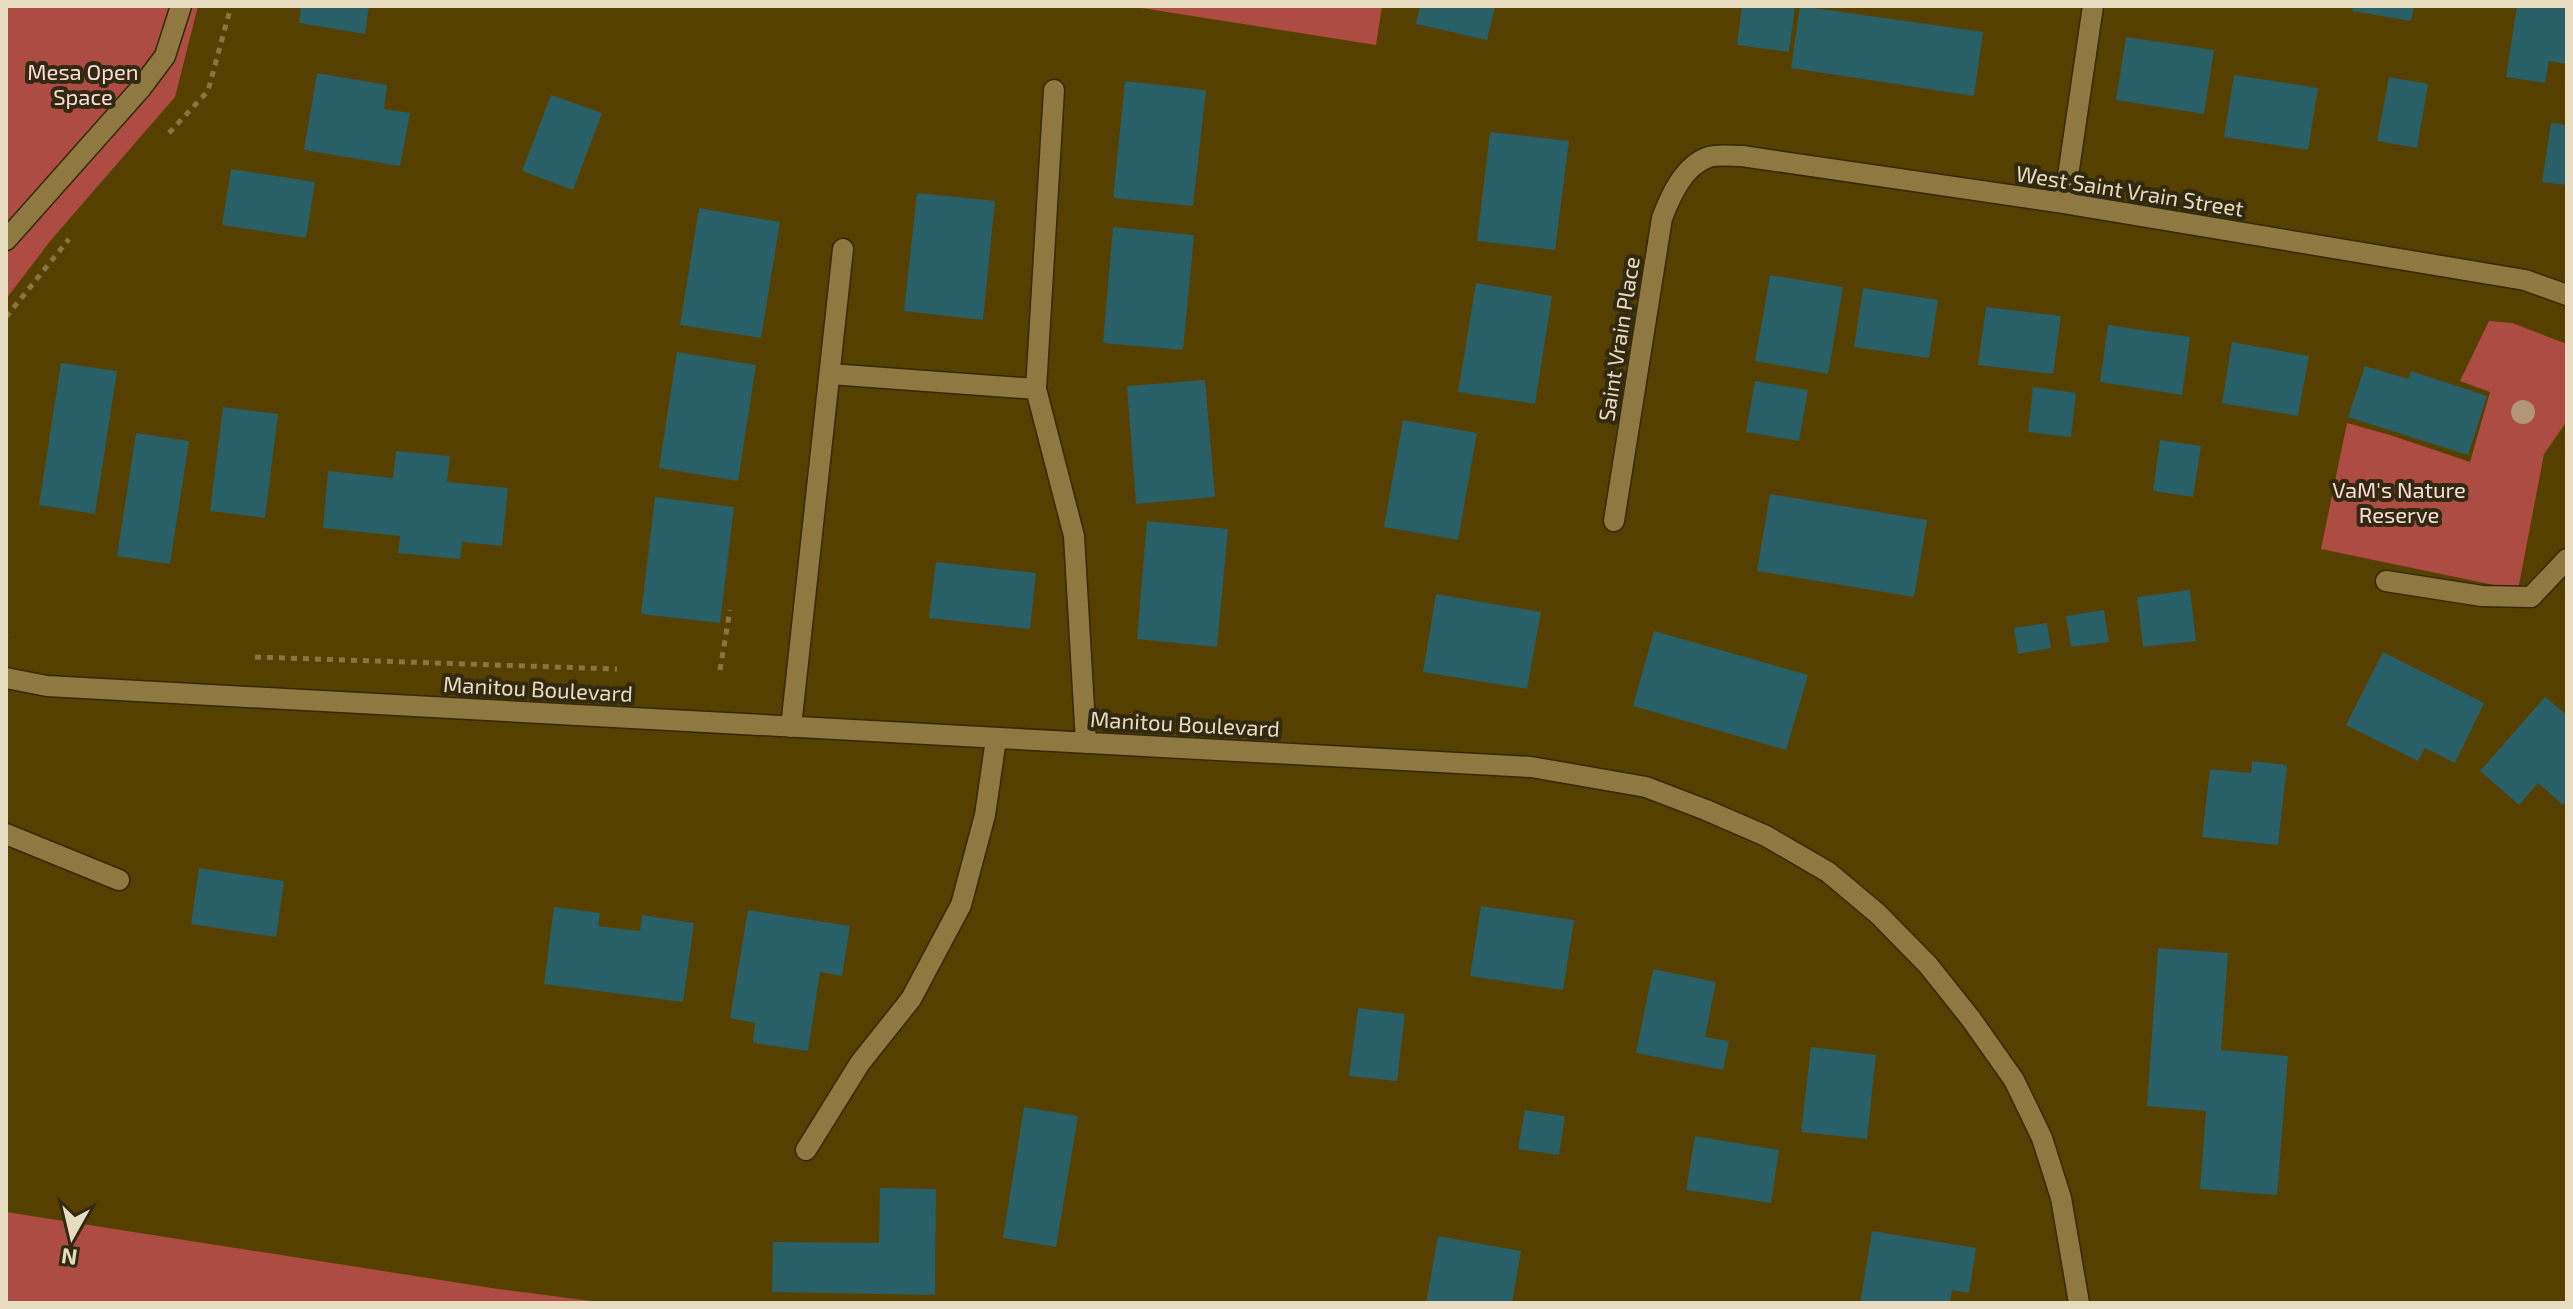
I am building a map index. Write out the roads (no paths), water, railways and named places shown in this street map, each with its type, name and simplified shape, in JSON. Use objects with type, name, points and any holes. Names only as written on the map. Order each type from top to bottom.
[{"type":"street","points":[[6,240],[141,88],[165,56],[181,6]]},
{"type":"street","points":[[2064,203],[2093,6]]},
{"type":"street","points":[[1054,90],[1036,389],[1074,536],[1086,743]]},
{"type":"street","name":"West Saint Vrain Street","points":[[1687,172],[1708,157],[1742,156],[2064,203],[2525,280],[2567,295]]},
{"type":"street","name":"Saint Vrain Place","points":[[1614,521],[1662,218],[1672,194],[1687,172]]},
{"type":"street","points":[[791,727],[843,249]]},
{"type":"street","points":[[830,374],[1036,389]]},
{"type":"street","points":[[2386,581],[2482,596],[2531,597],[2567,559]]},
{"type":"street","name":"Manitou Boulevard","points":[[6,678],[47,686],[1531,767],[1646,787],[1754,831],[1828,872],[1878,914],[1928,965],[2014,1080],[2042,1138],[2061,1198],[2079,1303]]},
{"type":"street","points":[[806,1150],[860,1063],[911,999],[961,905],[985,815],[996,739]]},
{"type":"street","points":[[6,834],[119,880]]},
{"type":"park label","name":"Mesa Open Space","points":[[83,84]]},
{"type":"park label","name":"VaM's Nature Reserve","points":[[2399,502]]}]
